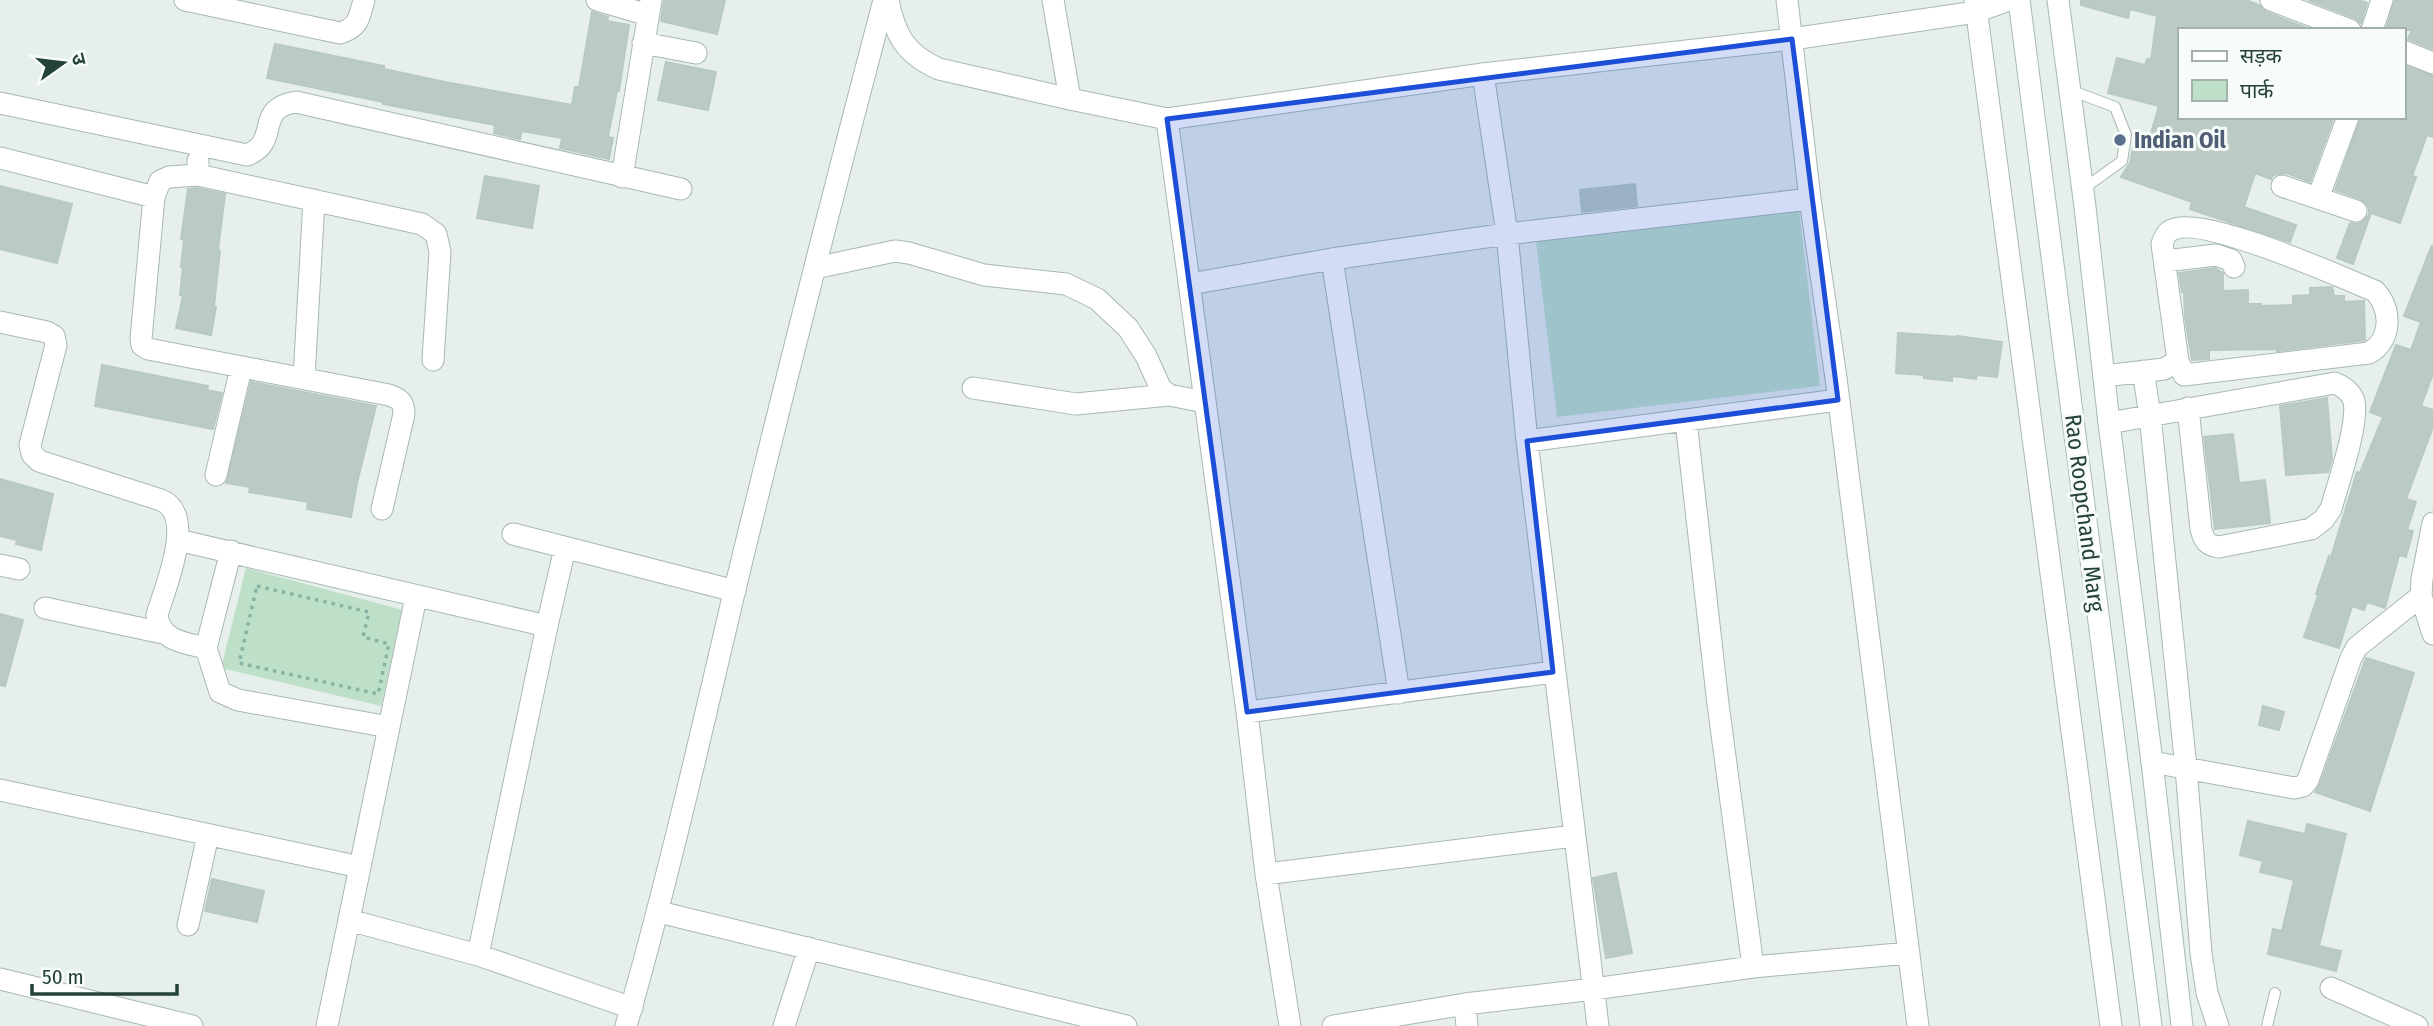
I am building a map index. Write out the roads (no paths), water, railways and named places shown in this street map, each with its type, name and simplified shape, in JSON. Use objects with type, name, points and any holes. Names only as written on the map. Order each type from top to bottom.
[{"type":"street","points":[[185,0],[217,3],[340,33],[352,29],[358,21],[364,0]]},
{"type":"street","points":[[597,0],[650,8],[622,177]]},
{"type":"street","points":[[886,0],[898,35],[920,60],[939,69],[1167,119],[1483,74],[1792,39],[2009,0]]},
{"type":"street","points":[[349,920],[478,955],[629,1017],[659,912],[815,268],[886,0]]},
{"type":"street","points":[[1053,0],[1070,99]]},
{"type":"street","points":[[1787,0],[1810,199],[1918,1026]]},
{"type":"street","name":"Rao Roopchand Marg","points":[[2019,0],[2151,1026]]},
{"type":"street","name":"Rao Roopchand Marg","points":[[2058,0],[2083,189],[2182,1026]]},
{"type":"street","points":[[2271,0],[2318,24],[2339,28]]},
{"type":"street","points":[[2373,28],[2382,0]]},
{"type":"street","points":[[1976,6],[2111,1026]]},
{"type":"street","points":[[643,43],[696,53]]},
{"type":"street","points":[[2405,52],[2433,64]]},
{"type":"street","points":[[1483,74],[1507,234],[1553,672],[1598,1026]]},
{"type":"street","points":[[0,103],[247,155],[257,151],[264,142],[272,113],[282,104],[296,102],[681,189]]},
{"type":"street","points":[[1167,119],[1247,712],[1266,874],[1290,1026]]},
{"type":"street","points":[[2318,198],[2347,119]]},
{"type":"street","points":[[198,175],[199,145]]},
{"type":"street","points":[[257,151],[264,179],[261,189]]},
{"type":"street","points":[[0,158],[154,197]]},
{"type":"street","points":[[382,509],[404,406],[400,399],[148,349],[142,345],[154,197],[160,181],[169,177],[198,175],[422,223],[436,234],[440,252],[433,360]]},
{"type":"street","points":[[2282,186],[2356,211]]},
{"type":"street","points":[[1190,284],[1332,259],[1507,234],[1810,199]]},
{"type":"street","points":[[304,378],[314,200]]},
{"type":"street","points":[[2182,227],[2220,233],[2297,258],[2375,291],[2383,300],[2386,313],[2385,338],[2379,347],[2369,353],[2184,375],[2178,361],[2162,244],[2164,236],[2171,230],[2182,227]]},
{"type":"street","points":[[815,268],[895,251],[984,275],[1066,284],[1097,299],[1128,328],[1146,356],[1161,389],[1169,396]]},
{"type":"street","points":[[2165,261],[2216,256],[2231,260],[2234,267]]},
{"type":"street","points":[[1332,259],[1399,693]]},
{"type":"street","points":[[0,322],[47,332],[54,337],[56,345],[30,445],[32,454],[38,461],[170,504],[176,512],[178,540],[157,615],[158,625],[163,633]]},
{"type":"street","points":[[2104,376],[2164,369],[2178,361]]},
{"type":"street","points":[[216,475],[241,368]]},
{"type":"street","points":[[2143,371],[2150,415],[2186,768],[2201,953],[2207,993],[2218,1026]]},
{"type":"street","points":[[2109,423],[2188,408],[2335,383],[2348,391],[2354,400],[2355,417],[2331,509],[2323,520],[2311,529],[2219,547],[2210,545],[2204,540],[2201,529],[2188,408]]},
{"type":"street","points":[[973,388],[1076,404],[1169,396],[1205,402]]},
{"type":"street","points":[[1527,441],[1838,400]]},
{"type":"street","points":[[1686,421],[1718,704],[1753,967]]},
{"type":"street","points":[[2433,523],[2421,596],[2433,634]]},
{"type":"street","points":[[513,534],[735,591]]},
{"type":"street","points":[[178,540],[547,626]]},
{"type":"street","points":[[478,955],[565,548]]},
{"type":"street","points":[[231,551],[206,648],[220,692],[226,696],[389,727]]},
{"type":"street","points":[[2152,762],[2294,788],[2303,786],[2308,780],[2351,657],[2357,647],[2421,596]]},
{"type":"street","points":[[327,1026],[416,597]]},
{"type":"street","points":[[46,608],[163,633],[178,641],[206,648]]},
{"type":"street","points":[[1247,712],[1553,672]]},
{"type":"street","points":[[0,790],[360,867]]},
{"type":"street","points":[[188,925],[208,835]]},
{"type":"street","points":[[1266,874],[1574,836]]},
{"type":"street","points":[[659,912],[1126,1026]]},
{"type":"street","points":[[784,1026],[809,948]]},
{"type":"street","points":[[1333,1026],[1465,1004],[1753,967],[1909,953]]},
{"type":"street","points":[[0,979],[192,1026]]},
{"type":"street","points":[[2331,988],[2417,1026]]},
{"type":"street","points":[[1465,1004],[1467,1026]]},
{"type":"lane","points":[[2070,90],[2115,107],[2126,135],[2122,161],[2083,189]]},
{"type":"lane","points":[[2267,1026],[2275,993]]},
{"type":"place","name":"Indian Oil","points":[[2120,140]]}]
